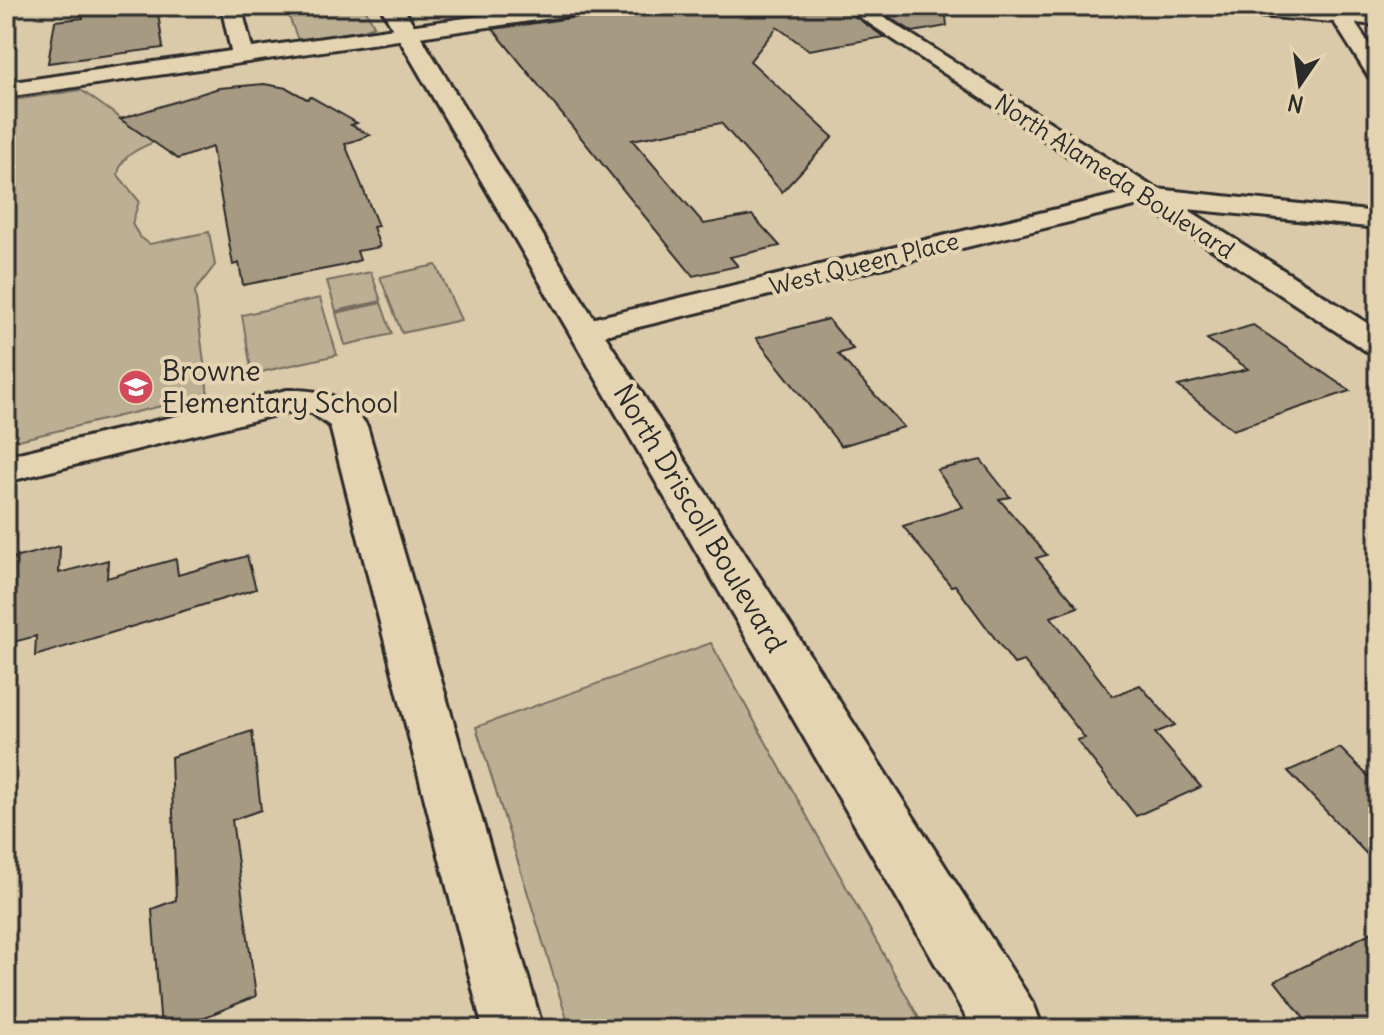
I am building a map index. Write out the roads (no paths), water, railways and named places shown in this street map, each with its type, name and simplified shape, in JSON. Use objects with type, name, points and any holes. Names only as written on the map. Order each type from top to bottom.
[{"type":"main road","name":"North Driscoll Boulevard","points":[[399,20],[1010,1029]]},
{"type":"street","points":[[231,6],[243,56]]},
{"type":"street","points":[[6,90],[243,56],[399,20],[592,6]]},
{"type":"street","name":"North Alameda Boulevard","points":[[853,6],[1378,344]]},
{"type":"street","points":[[1208,6],[1337,11],[1378,19]]},
{"type":"street","points":[[1337,11],[1378,74]]},
{"type":"street","points":[[1144,196],[1378,220]]},
{"type":"street","name":"West Queen Place","points":[[585,330],[1144,196]]},
{"type":"street","points":[[6,469],[287,401],[327,404],[341,414],[349,426],[513,1029]]},
{"type":"place","name":"Browne Elementary School","points":[[136,387]]}]
